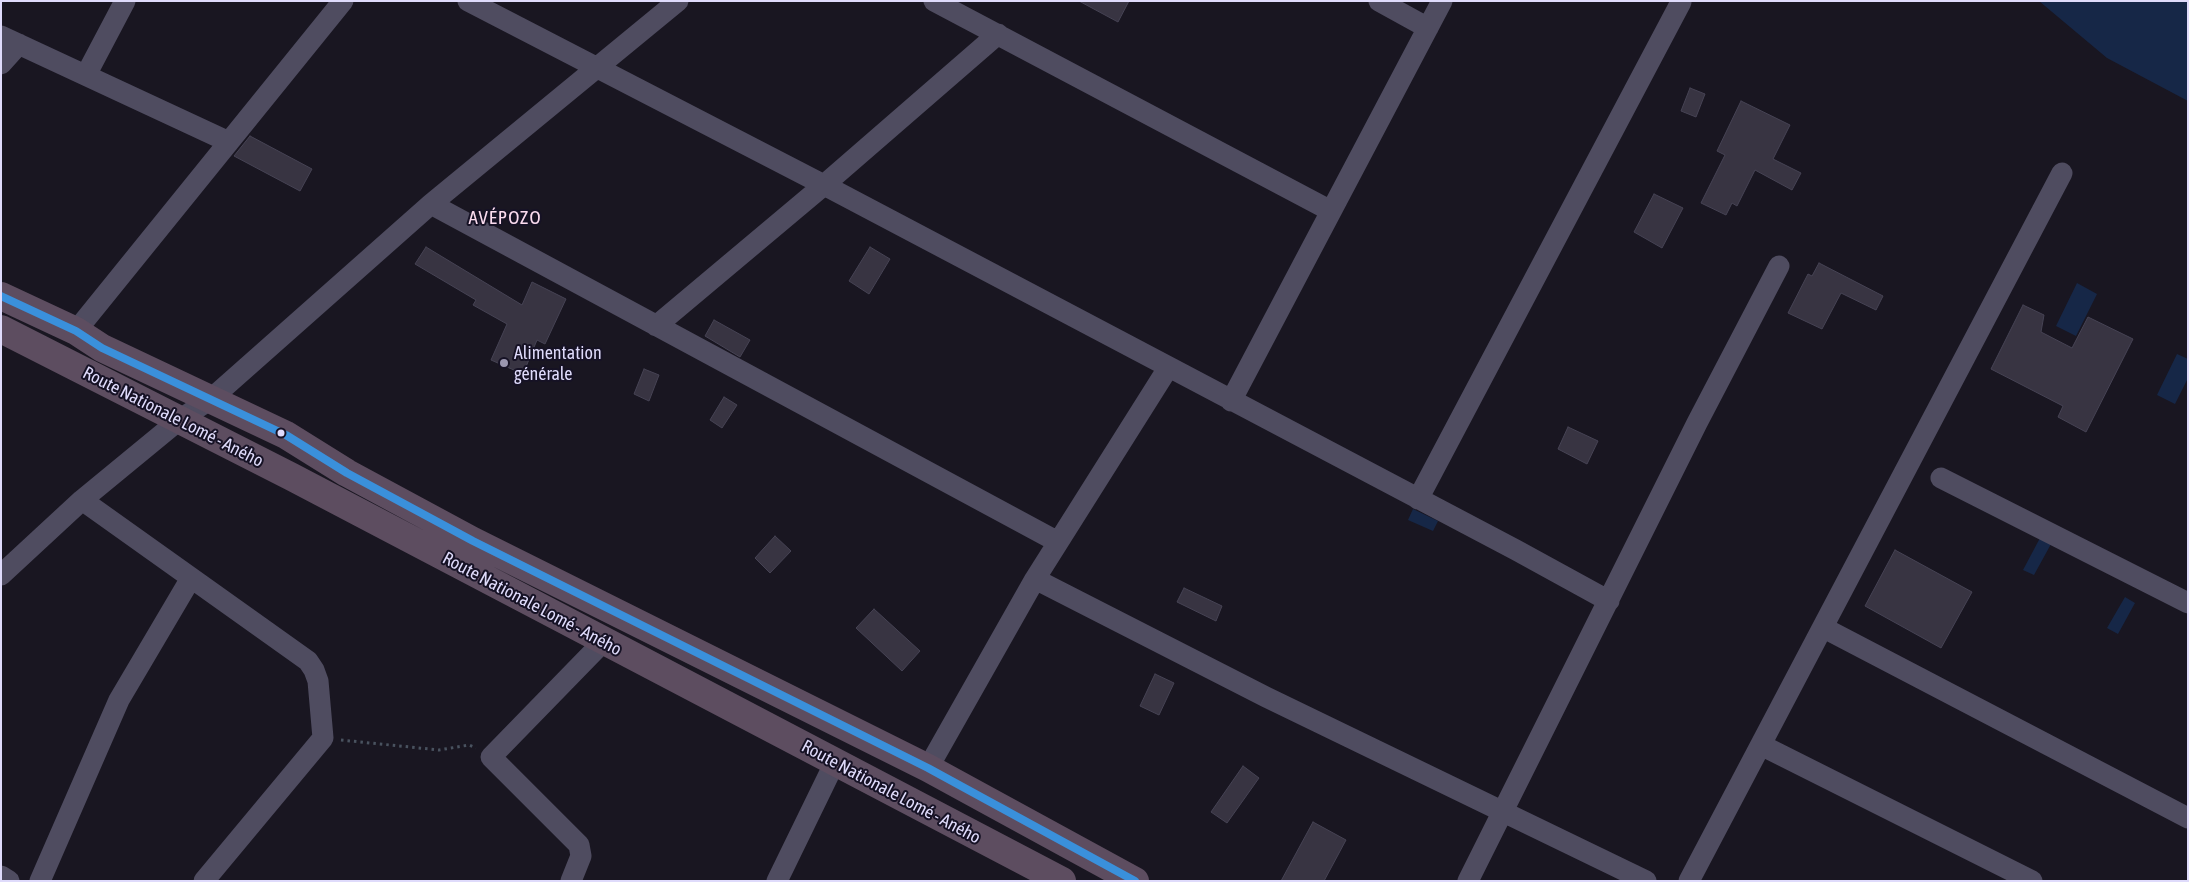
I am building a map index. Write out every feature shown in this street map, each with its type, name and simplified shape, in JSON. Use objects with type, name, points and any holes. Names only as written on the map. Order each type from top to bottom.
[{"type":"highway","name":"Route Nationale Lomé - Aného","points":[[1,296],[76,331],[102,348],[212,398],[286,435],[347,473],[473,541],[928,768],[1135,881]]},
{"type":"highway","name":"Route Nationale Lomé - Aného","points":[[3,333],[292,477],[603,642],[1062,881]]},
{"type":"street","points":[[86,75],[125,1]]},
{"type":"street","points":[[76,331],[343,1]]},
{"type":"street","points":[[468,1],[596,69],[824,185],[1608,601]]},
{"type":"street","points":[[1,575],[82,500],[178,421],[212,398],[431,204],[678,1]]},
{"type":"street","points":[[934,1],[1331,211]]},
{"type":"street","points":[[1379,1],[1428,28]]},
{"type":"street","points":[[1231,401],[1442,1]]},
{"type":"street","points":[[1418,499],[1681,2]]},
{"type":"street","points":[[656,326],[824,185],[998,34]]},
{"type":"street","points":[[1,64],[10,40],[229,142]]},
{"type":"street","points":[[1689,881],[1824,628],[2062,173]]},
{"type":"street","points":[[431,204],[1058,542]]},
{"type":"street","points":[[1468,881],[1696,423],[1779,266]]},
{"type":"street","points":[[928,768],[1035,579],[1168,368]]},
{"type":"street","points":[[1941,478],[2188,603]]},
{"type":"street","points":[[82,500],[308,661],[314,670],[318,682],[323,738],[204,881]]},
{"type":"street","points":[[40,881],[119,700],[191,578]]},
{"type":"street","points":[[1035,579],[1266,698],[1646,881]]},
{"type":"street","points":[[1824,628],[2188,818]]},
{"type":"street","points":[[571,881],[581,856],[578,845],[491,757],[603,642]]},
{"type":"street","points":[[1761,745],[2032,881]]},
{"type":"street","points":[[777,881],[835,762]]},
{"type":"street","points":[[1,876],[9,881]]},
{"type":"path","points":[[323,738],[439,750],[470,745],[491,757]]},
{"type":"water","points":[[2039,1],[2188,1],[2188,101],[2107,58]]},
{"type":"water","points":[[2077,283],[2097,294],[2076,336],[2056,326]]},
{"type":"water","points":[[2177,354],[2188,359],[2188,378],[2175,404],[2157,395]]},
{"type":"water","points":[[1413,509],[1438,521],[1433,531],[1408,520]]},
{"type":"water","points":[[2040,538],[2051,544],[2034,575],[2023,570]]},
{"type":"water","points":[[2125,597],[2135,603],[2118,634],[2107,628]]},
{"type":"building","points":[[1079,1],[1129,1],[1118,22]]},
{"type":"building","points":[[1690,88],[1705,94],[1696,117],[1681,111]]},
{"type":"building","points":[[1741,101],[1790,125],[1773,159],[1801,173],[1792,190],[1755,170],[1737,206],[1732,203],[1726,215],[1701,203],[1725,155],[1717,151]]},
{"type":"building","points":[[250,136],[312,169],[300,191],[234,156]]},
{"type":"building","points":[[1654,194],[1683,208],[1662,248],[1634,232]]},
{"type":"building","points":[[426,247],[522,305],[532,282],[566,299],[545,344],[537,340],[523,374],[491,360],[507,324],[473,305],[476,300],[415,264]]},
{"type":"building","points":[[870,247],[890,259],[869,294],[849,281]]},
{"type":"building","points":[[1819,263],[1883,296],[1876,310],[1841,293],[1822,329],[1788,313],[1808,274],[1812,276]]},
{"type":"building","points":[[2023,305],[2044,315],[2041,332],[2072,348],[2088,317],[2133,339],[2086,432],[2058,417],[2063,406],[1991,369]]},
{"type":"building","points":[[714,320],[750,340],[740,357],[705,336]]},
{"type":"building","points":[[644,369],[659,375],[649,401],[634,394]]},
{"type":"building","points":[[724,397],[737,405],[722,428],[710,420]]},
{"type":"building","points":[[1568,427],[1598,441],[1587,464],[1558,449]]},
{"type":"building","points":[[775,536],[791,551],[770,573],[755,558]]},
{"type":"building","points":[[1895,550],[1972,592],[1941,648],[1865,606]]},
{"type":"building","points":[[1184,588],[1222,606],[1216,621],[1177,602]]},
{"type":"building","points":[[874,609],[920,651],[902,671],[856,628]]},
{"type":"building","points":[[1155,674],[1174,683],[1159,715],[1140,706]]},
{"type":"building","points":[[1243,766],[1259,778],[1227,823],[1211,812]]},
{"type":"building","points":[[1313,822],[1346,840],[1324,881],[1281,881]]},
{"type":"transit line","points":[[1,296],[76,331],[102,348],[286,435],[347,473],[473,541],[928,768],[1135,881]]},
{"type":"place","name":"Alimentation générale","points":[[504,363]]},
{"type":"district","name":"AVÉPOZO","points":[[505,218]]}]
